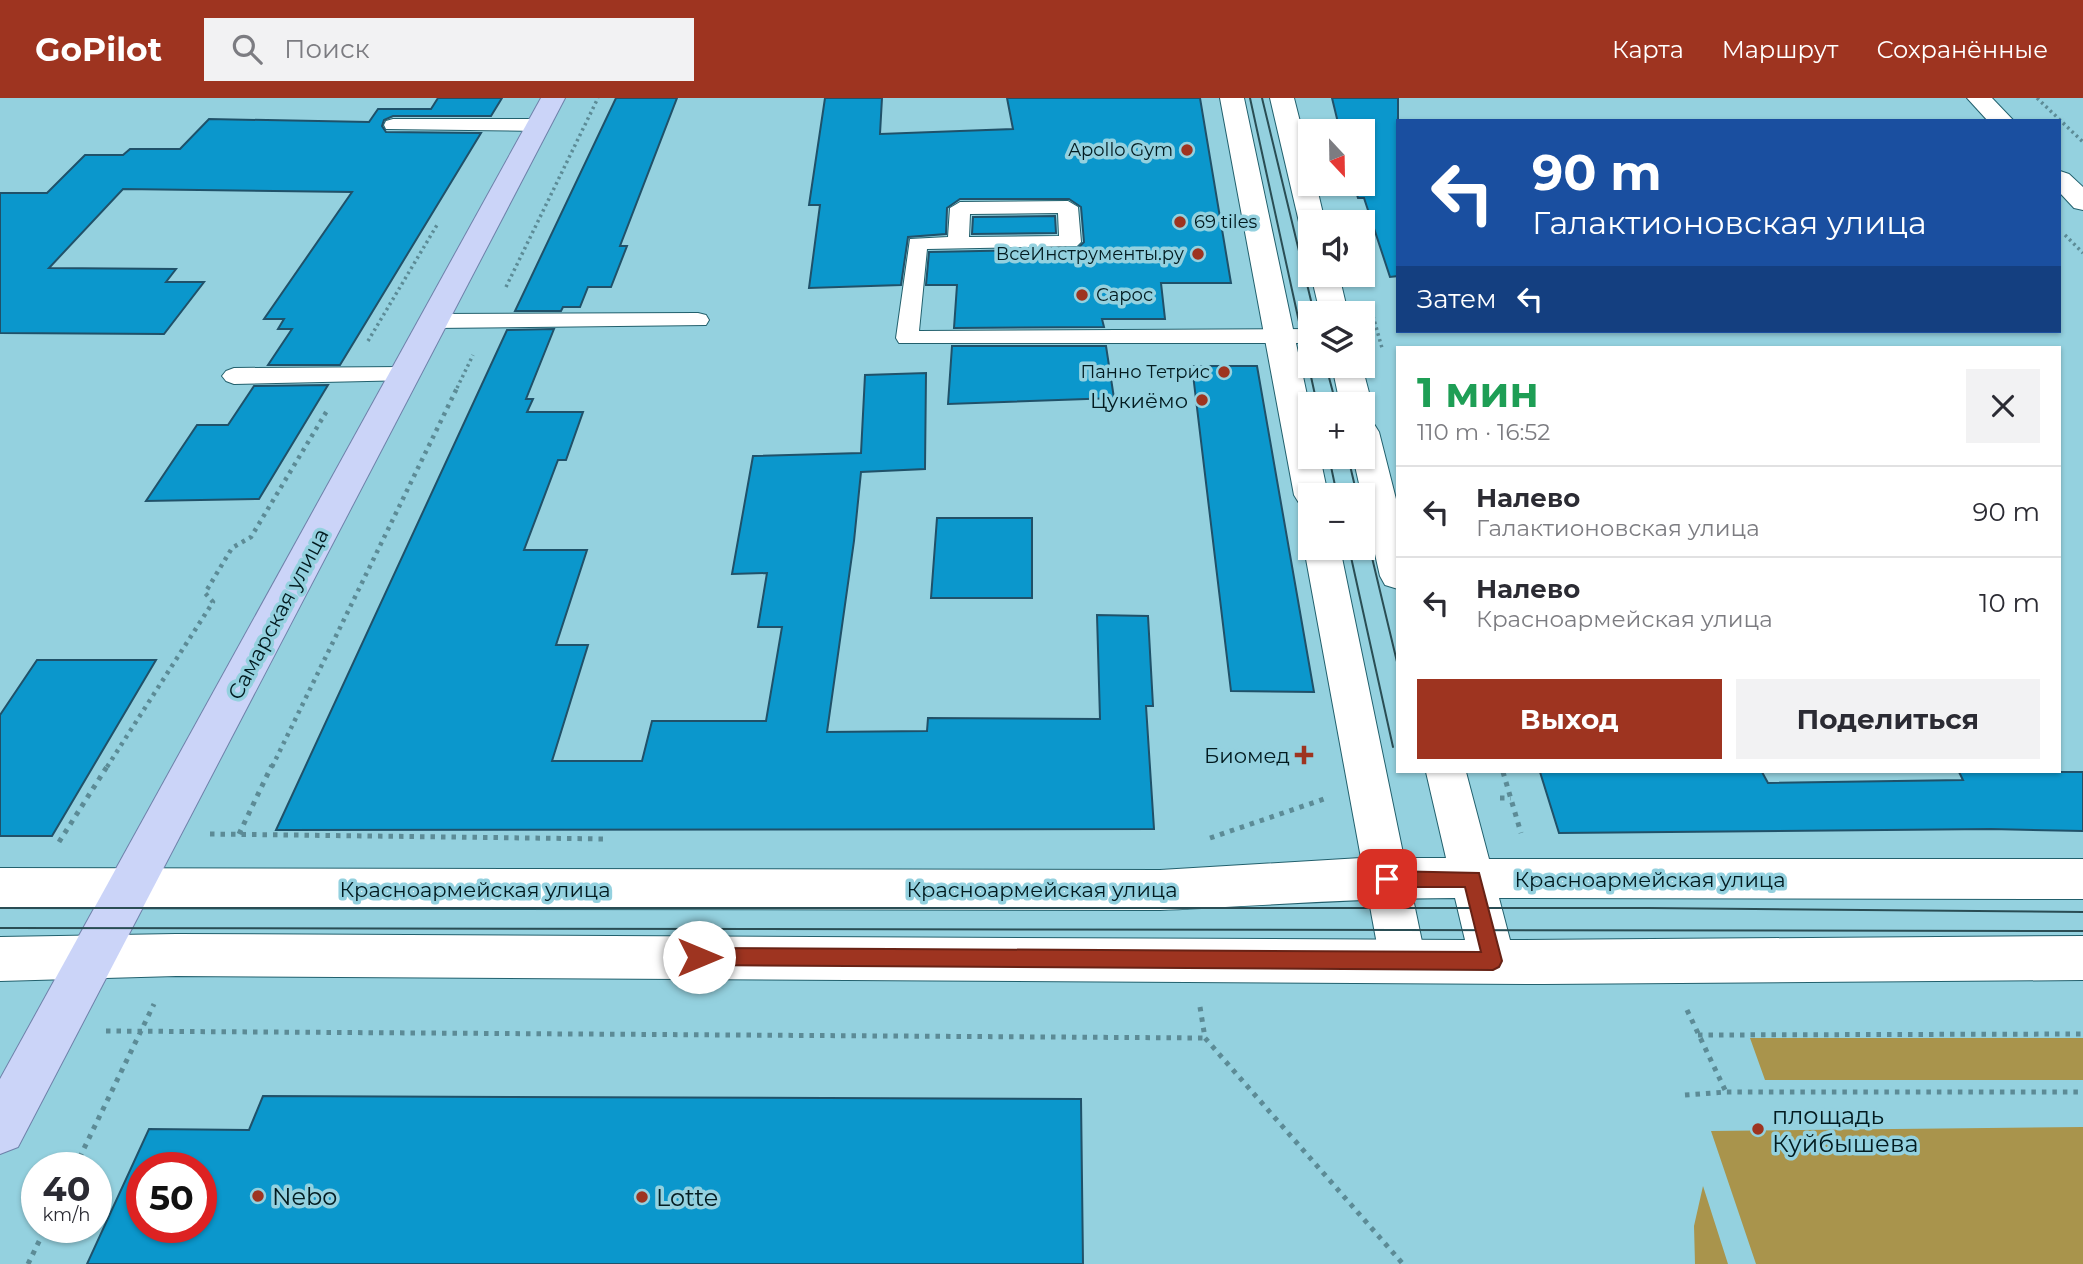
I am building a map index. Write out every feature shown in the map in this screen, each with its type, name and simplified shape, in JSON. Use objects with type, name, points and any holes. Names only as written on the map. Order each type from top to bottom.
[{"type":"main road","points":[[1232,98],[1309,483]]},
{"type":"main road","points":[[1282,98],[1309,210]]},
{"type":"main road","points":[[1979,98],[2000,119]]},
{"type":"main road","name":"Самарская улица","points":[[0,1129],[546,111]]},
{"type":"main road","points":[[2061,180],[2083,202]]},
{"type":"main road","points":[[1372,469],[1396,568]]},
{"type":"main road","points":[[1324,560],[1403,961]]},
{"type":"main road","points":[[1446,773],[1493,961]]},
{"type":"main road","name":"Красноармейская улица","points":[[0,888],[1160,890],[1279,885],[1352,878],[2083,878]]},
{"type":"main road","points":[[0,959],[204,955],[1403,961],[2083,958]]},
{"type":"lane","points":[[393,125],[546,111]]},
{"type":"lane","points":[[958,243],[960,208],[1068,207],[1070,242],[958,243],[917,243],[907,338],[1298,336]]},
{"type":"lane","points":[[434,321],[698,320]]},
{"type":"lane","points":[[234,376],[405,375]]},
{"type":"path","points":[[238,835],[598,98]]},
{"type":"path","points":[[2037,98],[2059,119]]},
{"type":"path","points":[[2061,121],[2083,142]]},
{"type":"path","points":[[59,842],[212,602],[205,593],[232,548],[251,537],[439,220]]},
{"type":"path","points":[[2061,230],[2083,253]]},
{"type":"path","points":[[1375,320],[1384,352]]},
{"type":"path","points":[[1503,773],[1522,837]]},
{"type":"path","points":[[1200,841],[1328,798]]},
{"type":"path","points":[[161,832],[615,839]]},
{"type":"path","points":[[52,1032],[1205,1038],[1403,1264]]},
{"type":"path","points":[[1698,1035],[2083,1034]]},
{"type":"path","points":[[1685,1095],[1726,1092],[2083,1092]]},
{"type":"path","points":[[28,1264],[38,1243]]},
{"type":"shaded area","points":[[1750,1038],[2083,1038],[2083,1080],[1765,1080]]},
{"type":"shaded area","points":[[2083,1127],[2083,1264],[1756,1264],[1711,1131]]},
{"type":"shaded area","points":[[1703,1186],[1728,1264],[1695,1264],[1694,1226]]},
{"type":"building","points":[[438,98],[502,98],[491,116],[393,116],[384,120],[382,126],[386,132],[481,133],[340,365],[268,365],[292,329],[278,329],[284,319],[264,319],[352,192],[123,189],[49,268],[176,269],[166,282],[204,282],[164,334],[0,333],[0,193],[47,193],[85,155],[123,155],[130,149],[180,149],[209,119],[369,122],[378,109],[431,109]]},
{"type":"building","points":[[616,98],[677,98],[620,246],[627,246],[611,287],[588,287],[580,307],[563,307],[561,311],[515,311]]},
{"type":"building","points":[[825,98],[882,98],[880,134],[1013,129],[1007,98],[1200,98],[1231,283],[1161,283],[1165,319],[1102,319],[1104,327],[954,328],[957,285],[926,285],[929,252],[1077,249],[1084,242],[1081,207],[1069,199],[960,199],[947,208],[946,234],[908,237],[901,285],[809,288],[820,205],[809,205]]},
{"type":"building","points":[[1332,98],[1398,98],[1396,276],[1390,277],[1375,231],[1375,210],[1368,210],[1364,198],[1358,198],[1376,196],[1376,119],[1337,119]]},
{"type":"building","points":[[1055,216],[1056,233],[972,234],[973,217]]},
{"type":"building","points":[[554,329],[526,399],[533,399],[527,412],[583,412],[566,460],[558,460],[524,550],[587,550],[556,645],[588,645],[552,761],[642,761],[652,721],[766,721],[782,627],[758,627],[767,573],[732,574],[753,456],[861,453],[865,375],[926,373],[925,469],[861,472],[827,732],[927,731],[928,718],[1100,719],[1097,615],[1148,616],[1153,706],[1146,706],[1154,829],[276,830],[507,330]]},
{"type":"building","points":[[952,346],[1106,346],[1114,398],[948,404]]},
{"type":"building","points":[[1192,366],[1257,366],[1314,692],[1231,691]]},
{"type":"building","points":[[328,385],[259,499],[146,501],[197,425],[228,425],[254,386]]},
{"type":"building","points":[[937,518],[1032,518],[1032,598],[931,598]]},
{"type":"building","points":[[37,660],[156,660],[52,836],[0,836],[0,715]]},
{"type":"building","points":[[2083,772],[2083,831],[1991,829],[1559,833],[1540,773],[1763,773],[1768,783],[1963,780],[1960,773]]},
{"type":"building","name":"Lotte","points":[[263,1096],[1081,1099],[1083,1264],[87,1264],[97,1243],[112,1243],[112,1210],[126,1179],[126,1243],[217,1243],[217,1152],[138,1152],[149,1129],[249,1130]]},
{"type":"tram line","points":[[1250,98],[1314,392]]},
{"type":"tram line","points":[[1262,98],[1311,301]]},
{"type":"tram line","points":[[1329,378],[1333,392]]},
{"type":"tram line","points":[[1332,469],[1334,483]]},
{"type":"tram line","points":[[1351,469],[1354,483]]},
{"type":"tram line","points":[[1352,560],[1393,747]]},
{"type":"tram line","points":[[1373,560],[1396,658]]},
{"type":"tram line","points":[[0,908],[1649,908],[2083,912]]},
{"type":"tram line","points":[[0,928],[2083,931]]},
{"type":"place","name":"Apollo Gym","points":[[1187,150]]},
{"type":"place","name":"69 tiles","points":[[1180,222]]},
{"type":"place","name":"ВсеИнструменты.ру","points":[[1198,254]]},
{"type":"place","name":"Сарос","points":[[1082,295]]},
{"type":"place","name":"Панно Тетрис","points":[[1224,372]]},
{"type":"place","name":"Цукиёмо","points":[[1202,400]]},
{"type":"place","name":"Биомед","points":[[1304,755]]},
{"type":"place","name":"площадь Куйбышева","points":[[1758,1129]]},
{"type":"place","name":"Nebo","points":[[258,1196]]},
{"type":"place","name":"Lotte","points":[[642,1197]]},
{"type":"route","points":[[699,957],[1493,961],[1472,879],[1387,879]]}]
